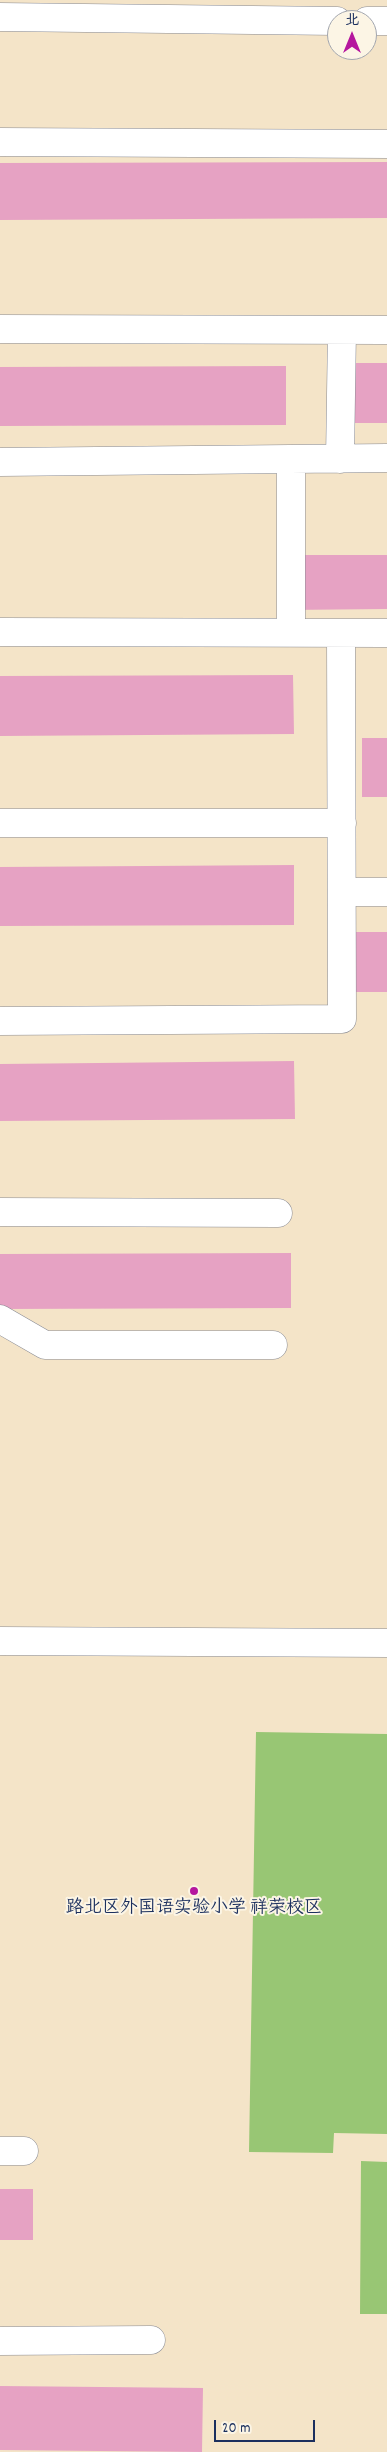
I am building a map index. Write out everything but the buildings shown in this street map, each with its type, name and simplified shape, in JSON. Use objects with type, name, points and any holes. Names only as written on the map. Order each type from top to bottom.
[{"type":"street","points":[[0,17],[327,21]]},
{"type":"street","points":[[0,142],[387,144]]},
{"type":"street","points":[[0,329],[387,330]]},
{"type":"street","points":[[340,459],[342,330]]},
{"type":"street","points":[[0,462],[387,458]]},
{"type":"street","points":[[291,460],[291,632]]},
{"type":"street","points":[[0,632],[387,633]]},
{"type":"street","points":[[0,1021],[342,1019],[341,633]]},
{"type":"street","points":[[0,823],[342,823]]},
{"type":"street","points":[[342,892],[387,892]]},
{"type":"street","points":[[0,1212],[278,1213]]},
{"type":"street","points":[[0,1319],[45,1345],[273,1345]]},
{"type":"street","points":[[0,1640],[387,1643]]},
{"type":"street","points":[[0,2341],[151,2340]]},
{"type":"green space","points":[[256,1732],[387,1734],[387,2134],[334,2133],[333,2153],[249,2152]]},
{"type":"green space","points":[[361,2161],[387,2162],[387,2314],[360,2314]]},
{"type":"place","name":"路北区外国语实验小学 祥荣校区","points":[[194,1891]]}]
